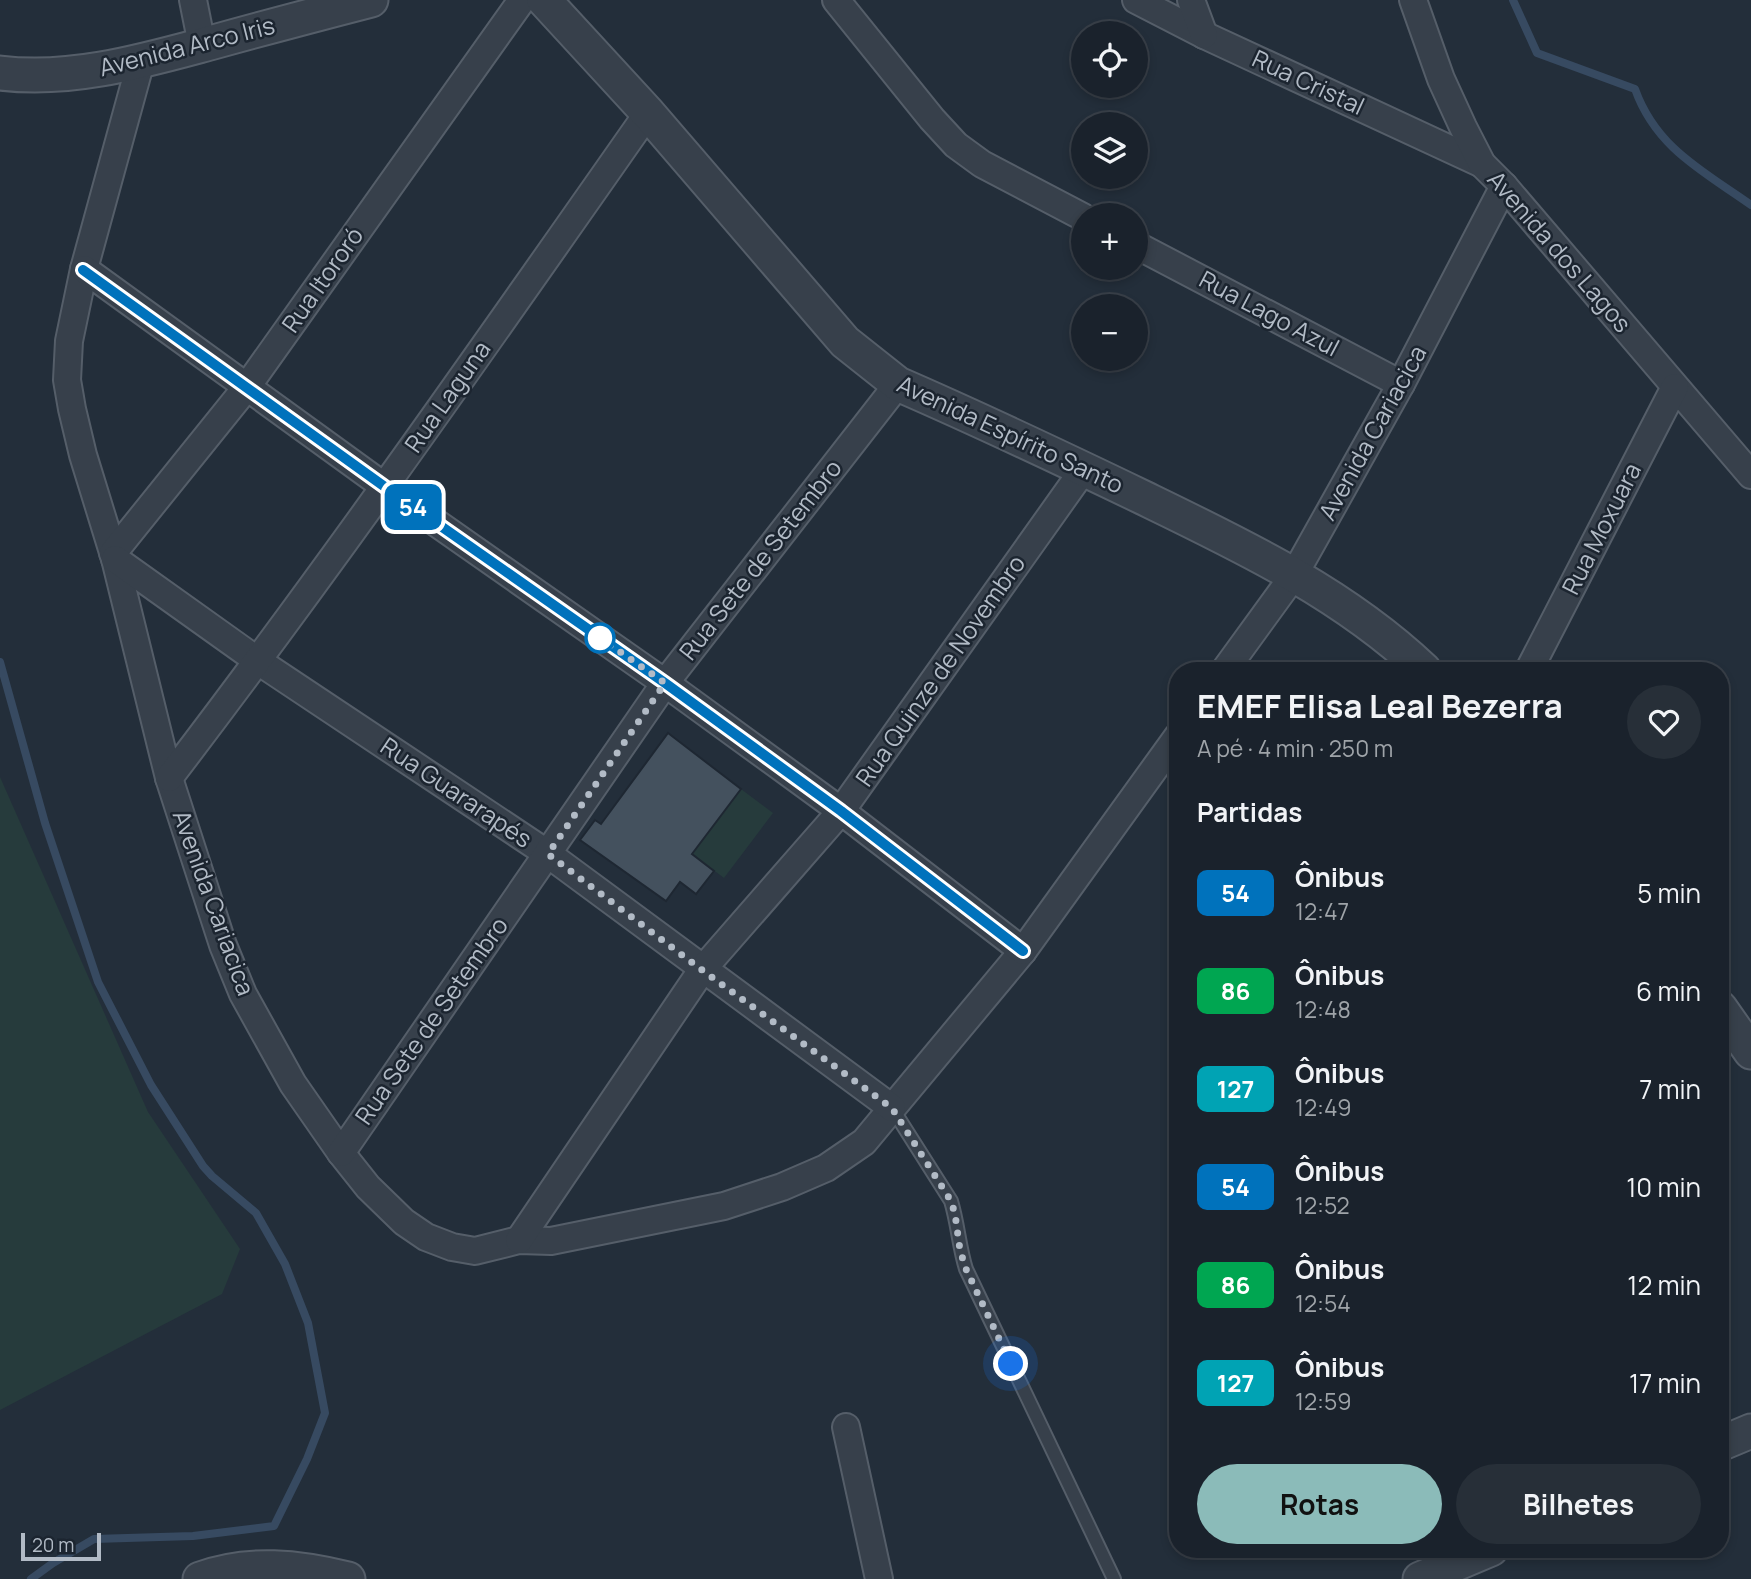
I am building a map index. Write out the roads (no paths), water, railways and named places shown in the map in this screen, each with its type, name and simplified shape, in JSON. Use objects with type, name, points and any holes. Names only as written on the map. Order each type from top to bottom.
[{"type":"street","points":[[193,0],[202,45]]},
{"type":"street","name":"Avenida Arco Iris","points":[[0,73],[50,75],[141,61],[371,0]]},
{"type":"street","name":"Rua Itororó","points":[[114,556],[246,388],[522,0]]},
{"type":"street","name":"Avenida Espírito Santo","points":[[544,0],[648,113],[845,342],[898,384],[1084,469],[1294,575],[1378,629],[1415,662]]},
{"type":"street","points":[[836,0],[956,145],[982,164],[1071,211]]},
{"type":"street","name":"Rua Cristal","points":[[1136,0],[1204,35],[1482,164]]},
{"type":"street","points":[[1191,0],[1204,35]]},
{"type":"street","name":"Avenida dos Lagos","points":[[1413,0],[1441,79],[1482,164],[1504,186],[1751,475]]},
{"type":"street","name":"Avenida Cariacica","points":[[141,61],[83,270],[69,341],[67,380],[83,456],[114,556],[169,778],[223,945],[243,994],[293,1084],[341,1153],[368,1186],[404,1222],[426,1237],[452,1247],[475,1251],[519,1240],[551,1241],[724,1206],[782,1188],[826,1168],[864,1142],[1023,951],[1169,748]]},
{"type":"street","name":"Rua Laguna","points":[[169,778],[385,487],[648,113]]},
{"type":"street","name":"Avenida Cariacica","points":[[1231,662],[1294,575],[1401,384],[1504,186]]},
{"type":"street","name":"Rua Lago Azul","points":[[1148,251],[1401,384]]},
{"type":"street","points":[[83,270],[385,487],[665,683],[841,811],[1023,951]]},
{"type":"street","name":"Rua Sete de Setembro","points":[[341,1153],[665,683],[898,384]]},
{"type":"street","name":"Rua Moxuara","points":[[1533,662],[1675,387]]},
{"type":"street","name":"Rua Quinze de Novembro","points":[[519,1240],[702,970],[841,811],[1084,469]]},
{"type":"street","name":"Rua Guararapés","points":[[114,556],[258,661],[548,854],[892,1108]]},
{"type":"street","points":[[1729,1021],[1751,1052]]},
{"type":"street","points":[[846,1427],[879,1579]]},
{"type":"street","points":[[1729,1440],[1751,1431]]},
{"type":"street","points":[[1420,1579],[1470,1558]]},
{"type":"street","points":[[200,1579],[242,1568],[282,1567],[348,1579]]},
{"type":"lane","points":[[892,1108],[951,1201],[966,1269],[1114,1579]]},
{"type":"waterway","points":[[1513,0],[1537,53],[1635,89],[1644,110],[1668,143],[1699,169],[1751,205]]},
{"type":"waterway","points":[[0,662],[45,823],[98,982],[151,1085],[203,1166],[256,1213],[285,1264],[308,1323],[325,1413],[307,1459],[274,1526],[193,1536],[94,1539],[31,1579]]}]
